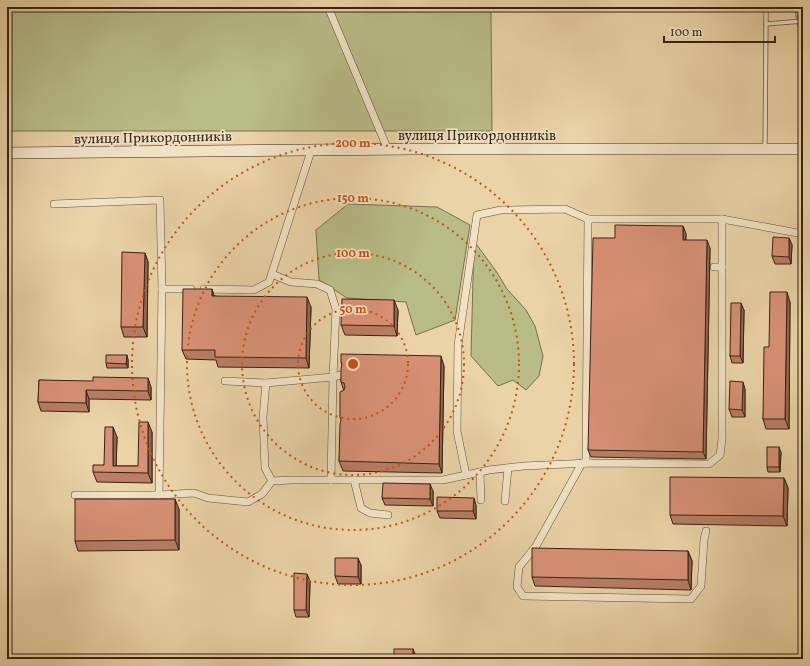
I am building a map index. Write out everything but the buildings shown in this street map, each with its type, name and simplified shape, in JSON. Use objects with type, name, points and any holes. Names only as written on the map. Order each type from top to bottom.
[{"type":"street","points":[[328,7],[388,150]]},
{"type":"street","name":"вулиця Прикордонників","points":[[7,153],[311,150],[803,149]]},
{"type":"street","points":[[162,289],[254,290],[269,282],[311,150]]},
{"type":"street","points":[[54,204],[160,200],[162,289],[160,495]]},
{"type":"street","points":[[466,475],[458,431],[458,345],[477,214],[501,210],[565,209],[588,220],[722,219],[803,234]]},
{"type":"street","points":[[75,496],[194,493],[208,498],[248,502],[262,494],[272,482],[291,480],[443,480],[508,468],[584,463],[709,464],[720,455],[722,438],[722,219]]},
{"type":"street","points":[[588,220],[584,463],[536,546],[519,567],[517,587],[523,596],[691,599],[702,586],[704,540],[706,531]]},
{"type":"street","points":[[714,267],[722,267]]},
{"type":"street","points":[[272,274],[291,282],[316,284],[330,290],[336,309],[333,377],[335,396],[332,431],[335,451],[331,480]]},
{"type":"street","points":[[225,381],[266,383],[333,377],[341,374]]},
{"type":"street","points":[[266,383],[263,417],[265,468],[272,482]]},
{"type":"street","points":[[332,431],[340,430]]},
{"type":"street","points":[[505,501],[508,468]]},
{"type":"street","points":[[480,472],[481,500]]},
{"type":"street","points":[[354,480],[361,508],[370,513],[388,515]]},
{"type":"lane","points":[[765,149],[766,7]]},
{"type":"lane","points":[[766,24],[803,21]]},
{"type":"green space","points":[[7,7],[486,7],[491,13],[492,131],[7,131]]},
{"type":"green space","points":[[795,7],[803,7],[803,25],[797,25]]},
{"type":"green space","points":[[348,204],[437,207],[470,225],[455,320],[416,335],[406,302],[347,298],[319,280],[316,230]]},
{"type":"green space","points":[[474,241],[507,289],[526,310],[535,326],[543,356],[539,376],[526,390],[513,380],[498,386],[471,356]]}]
